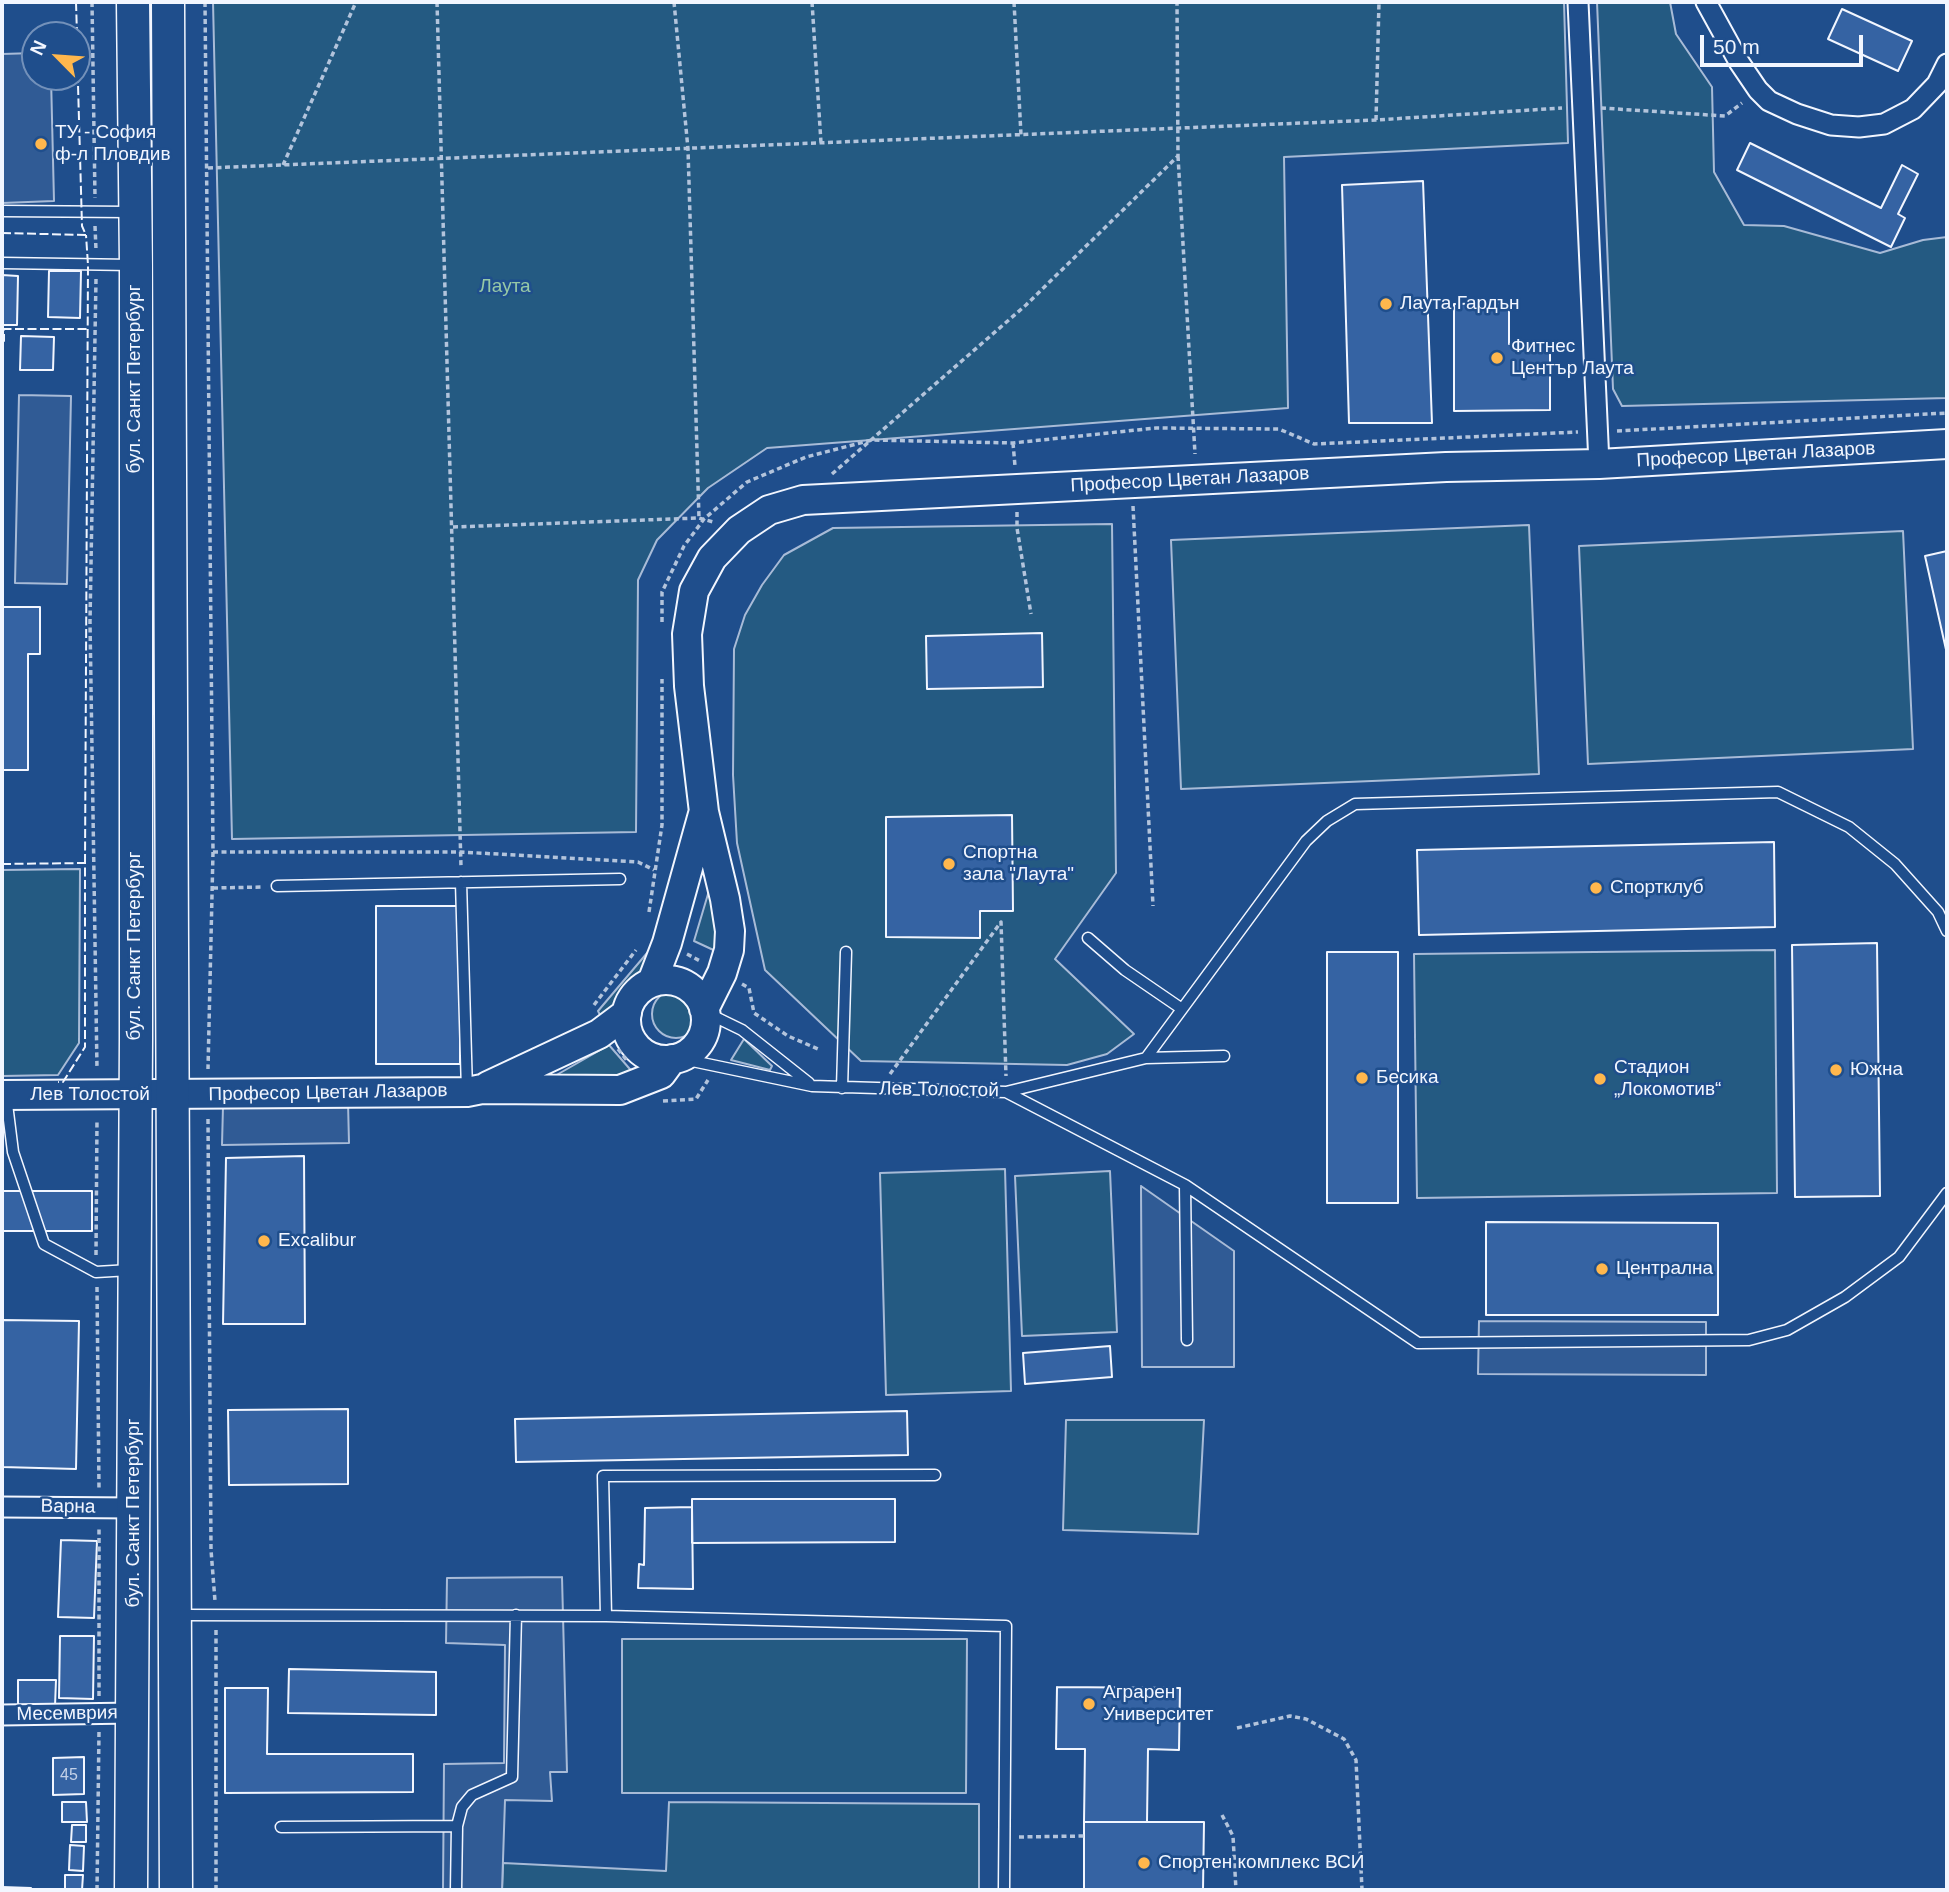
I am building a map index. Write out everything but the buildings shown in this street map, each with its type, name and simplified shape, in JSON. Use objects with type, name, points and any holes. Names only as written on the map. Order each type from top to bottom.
[{"type":"main road","name":"бул. Санкт Петербург","points":[[131,1890],[136,1095],[134,2]]},
{"type":"main road","name":"бул. Санкт Петербург","points":[[168,2],[176,1890]]},
{"type":"street","points":[[1578,2],[1600,464]]},
{"type":"street","points":[[1706,2],[1758,90],[1769,100],[1797,114],[1831,125],[1859,127],[1884,124],[1913,109],[1937,84],[1947,64]]},
{"type":"street","name":"Професор Цветан Лазаров","points":[[705,1010],[722,973],[729,950],[730,931],[704,812],[689,686],[687,634],[694,591],[712,558],[739,530],[769,510],[803,500],[1446,467],[1600,464],[1947,444]]},
{"type":"street","name":"Професор Цветан Лазаров","points":[[652,982],[667,943],[704,812]]},
{"type":"street","points":[[663,980],[684,984],[693,990],[705,1010],[706,1023],[697,1045],[688,1053],[675,1058],[660,1059],[648,1055],[638,1048],[627,1026],[627,1013],[635,994],[652,982],[663,980]]},
{"type":"street","name":"Професор Цветан Лазаров","points":[[475,1090],[599,1034],[627,1013]]},
{"type":"street","name":"Професор Цветан Лазаров","points":[[173,1094],[620,1090],[661,1074],[675,1058]]},
{"type":"street","name":"Лев Толостой","points":[[4,1095],[173,1094]]},
{"type":"street","name":"Варна","points":[[2,1507],[134,1508]]},
{"type":"street","name":"Месемврия","points":[[2,1715],[133,1713]]},
{"type":"lane","points":[[2,211],[134,212]]},
{"type":"lane","points":[[2,263],[136,265]]},
{"type":"lane","points":[[1146,1058],[1306,841],[1327,821],[1355,804],[1778,792],[1849,827],[1895,864],[1938,912],[1947,931]]},
{"type":"lane","points":[[277,886],[620,879]]},
{"type":"lane","points":[[461,882],[475,1090]]},
{"type":"lane","points":[[1088,938],[1125,970],[1182,1009]]},
{"type":"lane","points":[[842,1088],[846,952]]},
{"type":"lane","points":[[705,1010],[742,1030],[812,1086]]},
{"type":"lane","name":"Лев Толостой","points":[[675,1058],[812,1086],[1006,1093],[1146,1058],[1224,1056]]},
{"type":"lane","points":[[1006,1093],[1185,1185],[1418,1343],[1749,1340],[1787,1330],[1845,1297],[1899,1257],[1947,1193]]},
{"type":"lane","points":[[4,1095],[13,1152],[44,1244],[96,1272],[135,1270]]},
{"type":"lane","points":[[1185,1185],[1187,1340]]},
{"type":"lane","points":[[606,1616],[603,1476],[935,1475]]},
{"type":"lane","points":[[175,1615],[606,1616],[1006,1626],[1004,1890]]},
{"type":"lane","points":[[456,1890],[457,1826],[462,1807],[472,1795],[512,1777],[516,1615]]},
{"type":"lane","points":[[281,1827],[457,1826]]},
{"type":"path","points":[[92,2],[96,265],[90,622],[97,1095],[97,1890]]},
{"type":"path","points":[[205,2],[213,852],[207,1094],[211,1550],[216,1616],[216,1890]]},
{"type":"path","points":[[283,165],[356,2]]},
{"type":"path","points":[[437,2],[461,882]]},
{"type":"path","points":[[453,527],[699,518],[688,149],[674,2]]},
{"type":"path","points":[[812,2],[821,143]]},
{"type":"path","points":[[1014,2],[1021,135]]},
{"type":"path","points":[[1177,2],[1178,156],[1196,479]]},
{"type":"path","points":[[1376,120],[1378,2]]},
{"type":"path","points":[[208,168],[1376,120],[1582,107],[1637,108],[1726,116],[1758,90]]},
{"type":"path","points":[[832,474],[1026,305],[1178,156]]},
{"type":"path","points":[[1013,443],[1017,528],[1031,614]]},
{"type":"path","points":[[1132,482],[1153,906]]},
{"type":"path","points":[[213,852],[461,852],[638,862],[654,870]]},
{"type":"path","points":[[213,888],[277,886]]},
{"type":"path","points":[[879,1089],[1001,922],[1006,1093]]},
{"type":"path","points":[[643,940],[612,984],[586,1014],[599,1034],[612,1041],[660,1101],[696,1099],[717,1066]]},
{"type":"path","points":[[742,1030],[754,1013]]},
{"type":"path","points":[[1237,1728],[1290,1716],[1306,1719],[1344,1739],[1356,1760],[1362,1890]]},
{"type":"path","points":[[1222,1815],[1233,1836],[1236,1890]]},
{"type":"path","points":[[1004,1837],[1084,1836]]},
{"type":"green space","name":"Лаута","points":[[213,2],[1564,2],[1568,143],[1284,157],[1288,408],[767,448],[708,488],[657,540],[638,580],[636,832],[232,839]]},
{"type":"green space","points":[[1597,2],[1670,2],[1676,34],[1712,87],[1714,172],[1744,225],[1784,226],[1880,253],[1923,240],[1947,237],[1947,398],[1622,406],[1613,389]]},
{"type":"green space","points":[[1112,524],[1116,873],[1055,959],[1134,1034],[1107,1054],[1067,1065],[861,1061],[765,970],[737,843],[733,775],[734,649],[745,615],[784,555],[833,528]]},
{"type":"green space","points":[[1529,525],[1539,774],[1181,789],[1171,540]]},
{"type":"green space","points":[[1903,531],[1913,749],[1588,764],[1579,546]]},
{"type":"green space","points":[[80,869],[79,1043],[58,1075],[2,1076],[2,870]]},
{"type":"green space","points":[[711,884],[722,954],[694,941]]},
{"type":"green space","points":[[653,946],[662,947],[631,990],[601,1017],[598,1011]]},
{"type":"green space","points":[[1775,950],[1777,1193],[1417,1198],[1414,954]]},
{"type":"green space","points":[[676,990],[693,997],[700,1014],[693,1031],[676,1038],[659,1031],[652,1014],[659,997]]},
{"type":"green space","points":[[624,1031],[635,1050],[654,1064],[644,1073],[618,1037]]},
{"type":"green space","points":[[744,1039],[772,1066],[770,1070],[731,1060]]},
{"type":"green space","points":[[609,1045],[635,1075],[559,1081],[553,1077]]},
{"type":"green space","points":[[1005,1169],[1011,1391],[886,1395],[880,1173]]},
{"type":"green space","points":[[1110,1171],[1117,1332],[1022,1336],[1015,1176]]},
{"type":"green space","points":[[1066,1420],[1204,1420],[1198,1534],[1063,1530]]},
{"type":"green space","points":[[622,1639],[967,1639],[966,1793],[622,1793]]},
{"type":"green space","points":[[669,1802],[979,1804],[979,1890],[502,1890],[503,1863],[666,1871]]},
{"type":"shaded area","points":[[21,53],[21,91],[51,91],[54,201],[2,203],[2,54]]},
{"type":"shaded area","points":[[19,395],[71,396],[67,584],[15,583]]},
{"type":"shaded area","points":[[348,1102],[349,1143],[222,1145],[223,1106]]},
{"type":"shaded area","points":[[1141,1186],[1234,1251],[1234,1367],[1142,1367]]},
{"type":"shaded area","points":[[1479,1321],[1706,1322],[1706,1375],[1478,1374]]},
{"type":"shaded area","points":[[562,1577],[567,1772],[550,1772],[552,1801],[505,1800],[502,1890],[443,1890],[444,1764],[504,1763],[505,1645],[446,1643],[447,1578]]},
{"type":"fence","points":[[76,2],[77,21]]},
{"type":"fence","points":[[2,233],[86,235],[82,226],[78,91]]},
{"type":"fence","points":[[85,863],[86,235]]},
{"type":"fence","points":[[2,341],[4,329],[88,329]]},
{"type":"fence","points":[[2,864],[85,863],[85,1047],[63,1082],[58,1082]]},
{"type":"place","name":"ТУ - София ф-л Пловдив","points":[[41,144]]},
{"type":"place","name":"Лаута Гардън","points":[[1386,304]]},
{"type":"place","name":"Фитнес Център Лаута","points":[[1497,358]]},
{"type":"place","name":"Спортна зала \"Лаута\"","points":[[949,864]]},
{"type":"place","name":"Спортклуб","points":[[1596,888]]},
{"type":"place","name":"Южна","points":[[1836,1070]]},
{"type":"place","name":"Бесика","points":[[1362,1078]]},
{"type":"place","name":"Стадион „Локомотив“","points":[[1600,1079]]},
{"type":"place","name":"Excalibur","points":[[264,1241]]},
{"type":"place","name":"Централна","points":[[1602,1269]]},
{"type":"place","name":"Аграрен Университет","points":[[1089,1704]]},
{"type":"place","name":"Спортен комплекс ВСИ","points":[[1144,1863]]}]
